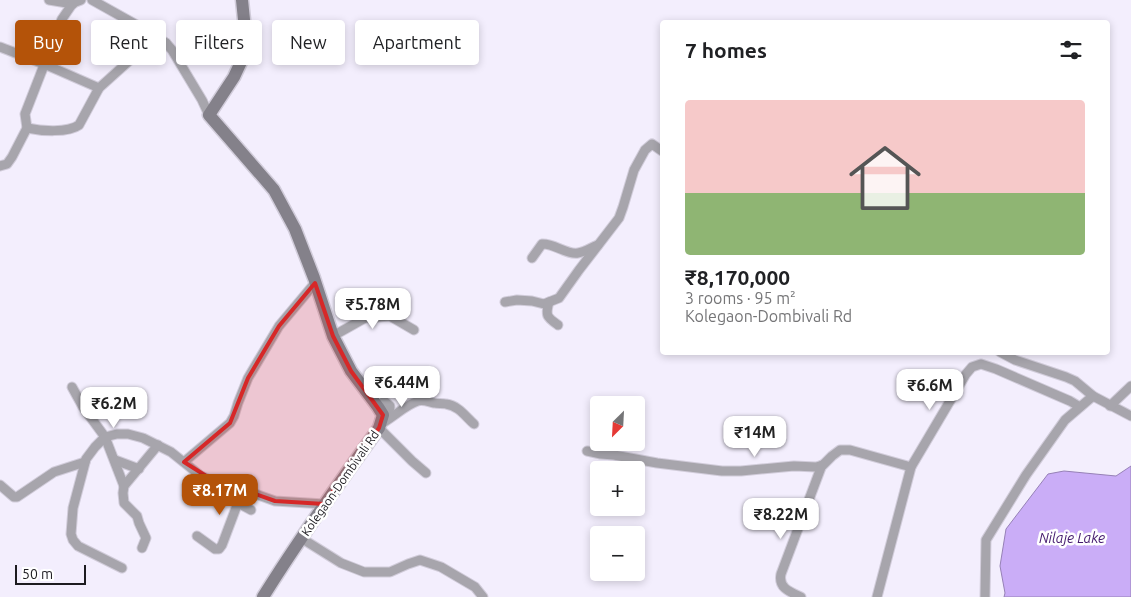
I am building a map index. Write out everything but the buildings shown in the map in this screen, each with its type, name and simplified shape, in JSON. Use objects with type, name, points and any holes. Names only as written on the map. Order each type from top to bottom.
[{"type":"street","points":[[48,0],[77,2]]},
{"type":"street","points":[[92,0],[128,20]]},
{"type":"street","points":[[209,115],[234,77],[247,49],[244,4],[242,0]]},
{"type":"street","points":[[62,20],[77,2]]},
{"type":"street","points":[[166,44],[176,57],[209,115]]},
{"type":"street","points":[[0,46],[15,52]]},
{"type":"street","points":[[0,166],[7,164],[12,157],[27,128],[25,114],[44,65]]},
{"type":"street","points":[[46,65],[99,88]]},
{"type":"street","points":[[27,128],[49,131],[75,128],[79,125],[99,88],[126,65]]},
{"type":"street","name":"Kolegaon-Dombivali Rd","points":[[209,115],[274,190],[295,229],[333,336],[351,371],[378,407],[381,422],[263,597]]},
{"type":"street","points":[[505,302],[516,300],[544,304],[560,298],[619,218],[634,170],[645,150],[652,144],[660,150]]},
{"type":"street","points":[[532,258],[542,244],[578,253],[598,245]]},
{"type":"street","points":[[184,462],[230,423],[248,378],[279,326],[315,283]]},
{"type":"street","points":[[549,302],[546,312],[548,317],[558,325]]},
{"type":"street","points":[[333,336],[365,318],[390,316],[414,330]]},
{"type":"street","points":[[1006,355],[1075,381],[1093,396],[1131,416]]},
{"type":"street","points":[[1003,372],[1012,358]]},
{"type":"street","points":[[877,597],[911,467],[972,367],[981,364],[1003,372],[1080,407]]},
{"type":"street","points":[[1110,406],[1131,386]]},
{"type":"street","points":[[72,387],[83,407],[105,437],[124,486],[124,503],[137,516],[146,538],[142,548]]},
{"type":"street","points":[[985,597],[986,540],[1026,475],[1065,420],[1093,396]]},
{"type":"street","points":[[381,422],[421,400],[455,406],[474,424]]},
{"type":"street","points":[[381,422],[390,408],[384,401]]},
{"type":"street","points":[[381,422],[412,461],[426,473]]},
{"type":"street","points":[[122,568],[78,546],[71,534],[74,508],[86,459],[105,437],[128,434],[143,438],[171,452],[201,476],[230,491],[247,491],[275,502],[324,504]]},
{"type":"street","points":[[124,486],[158,445]]},
{"type":"street","points":[[587,451],[657,463],[722,471],[741,471],[794,466],[816,468],[840,450],[850,450],[911,467]]},
{"type":"street","points":[[115,460],[139,469]]},
{"type":"street","points":[[0,485],[14,497],[17,497],[54,472],[85,462]]},
{"type":"street","points":[[801,597],[782,587],[779,580],[822,465]]},
{"type":"street","points":[[197,536],[215,549],[219,549],[242,492]]},
{"type":"street","points":[[238,503],[251,510]]},
{"type":"street","points":[[302,538],[341,562],[364,572],[390,572],[420,560],[441,567],[475,588],[483,597]]},
{"type":"highlighted area","points":[[315,283],[333,336],[351,371],[383,415],[379,428],[324,504],[275,501],[247,491],[230,491],[184,462],[230,423],[248,378],[279,326]]},
{"type":"water","name":"Nilaje Lake","points":[[1131,466],[1131,597],[1004,597],[1005,593],[1000,566],[1006,529],[1048,474],[1064,471],[1116,476]]}]
